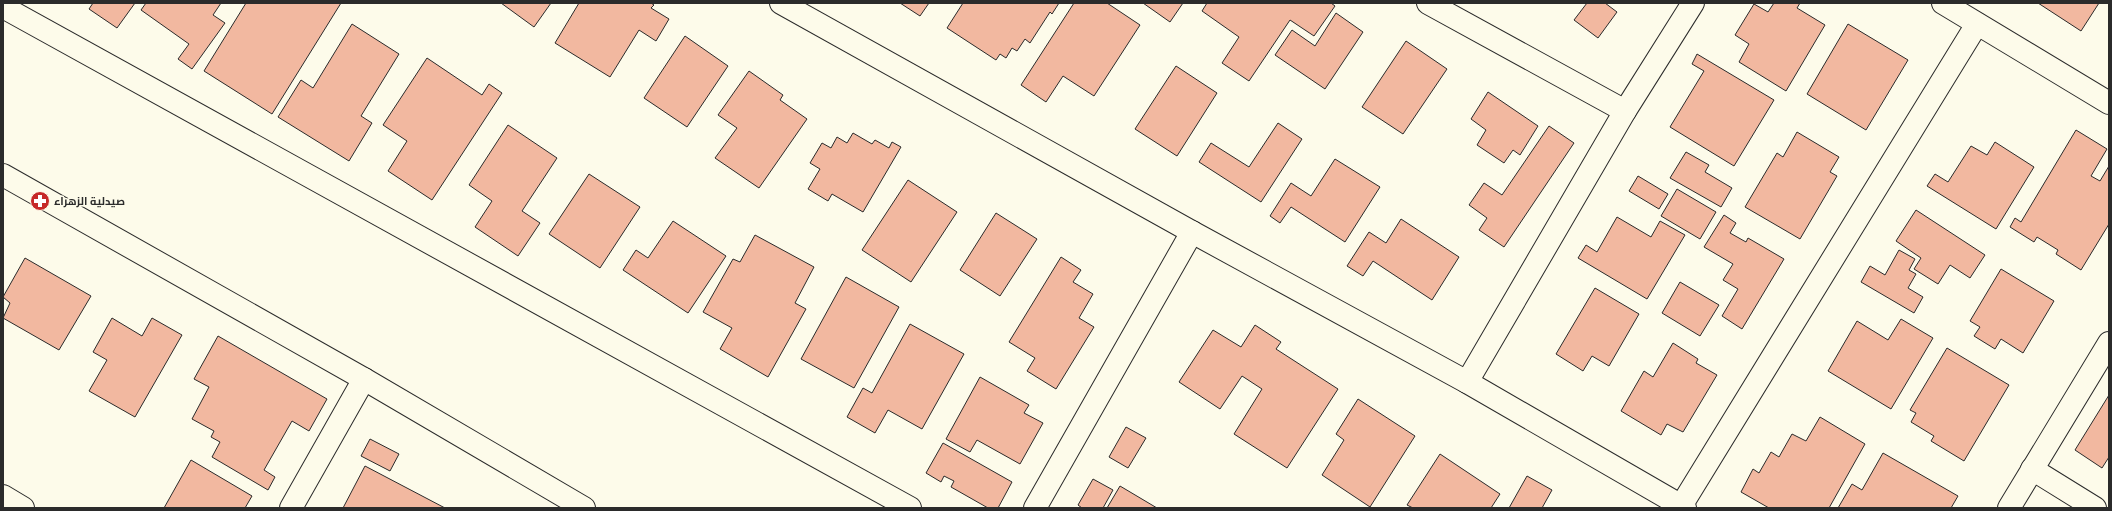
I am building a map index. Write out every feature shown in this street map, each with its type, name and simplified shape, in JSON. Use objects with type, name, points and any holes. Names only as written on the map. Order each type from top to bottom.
[{"type":"street","points":[[781,3],[1192,232],[1466,382],[1683,507],[1977,24]]},
{"type":"street","points":[[1428,3],[1625,112]]},
{"type":"street","points":[[1466,382],[1625,112],[1694,3]]},
{"type":"street","points":[[1943,3],[2109,103]]},
{"type":"street","points":[[3,7],[910,508]]},
{"type":"street","points":[[3,175],[364,379],[584,508]]},
{"type":"street","points":[[1035,508],[1192,232]]},
{"type":"street","points":[[2008,508],[2109,343]]},
{"type":"street","points":[[291,508],[364,379]]},
{"type":"street","points":[[2032,469],[2095,508]]},
{"type":"street","points":[[3,497],[23,508]]},
{"type":"building","points":[[93,3],[135,3],[117,28],[89,9]]},
{"type":"building","points":[[146,3],[221,3],[213,15],[225,23],[192,69],[178,59],[189,44],[141,10]]},
{"type":"building","points":[[246,3],[341,3],[272,114],[204,71]]},
{"type":"building","points":[[501,3],[551,3],[534,27]]},
{"type":"building","points":[[579,3],[651,3],[654,5],[651,8],[669,19],[656,41],[639,30],[610,77],[555,43]]},
{"type":"building","points":[[900,3],[929,3],[920,16]]},
{"type":"building","points":[[963,3],[1059,3],[1052,14],[1050,12],[1030,43],[1025,39],[1017,51],[1012,48],[1006,58],[1000,54],[996,60],[947,28]]},
{"type":"building","points":[[1074,3],[1107,3],[1140,25],[1094,96],[1063,76],[1046,102],[1021,85]]},
{"type":"building","points":[[1143,3],[1183,3],[1170,22]]},
{"type":"building","points":[[1207,3],[1331,3],[1335,6],[1314,36],[1290,20],[1249,81],[1222,63],[1239,37],[1202,11]]},
{"type":"building","points":[[1587,3],[1605,3],[1617,12],[1598,38],[1574,20]]},
{"type":"building","points":[[1774,3],[1800,3],[1797,8],[1825,25],[1786,91],[1739,62],[1749,44],[1735,35],[1754,4],[1768,12]]},
{"type":"building","points":[[2038,3],[2099,3],[2081,31]]},
{"type":"building","points":[[1336,13],[1363,32],[1325,89],[1275,55],[1292,30],[1315,46]]},
{"type":"building","points":[[352,24],[399,54],[361,116],[372,123],[349,161],[278,117],[301,80],[313,88]]},
{"type":"building","points":[[1848,24],[1908,60],[1866,130],[1807,94]]},
{"type":"building","points":[[685,36],[728,66],[687,127],[644,98]]},
{"type":"building","points":[[1406,41],[1447,69],[1403,134],[1362,107]]},
{"type":"building","points":[[1697,54],[1774,100],[1734,166],[1670,127],[1704,71],[1692,64]]},
{"type":"building","points":[[427,58],[482,95],[489,84],[502,93],[432,200],[388,171],[407,141],[383,125]]},
{"type":"building","points":[[1176,66],[1217,93],[1177,156],[1135,129]]},
{"type":"building","points":[[749,71],[783,95],[780,100],[807,119],[759,188],[715,158],[737,128],[718,115]]},
{"type":"building","points":[[1488,92],[1538,126],[1520,155],[1513,150],[1504,163],[1477,145],[1486,130],[1471,119]]},
{"type":"building","points":[[1278,123],[1302,139],[1261,202],[1199,162],[1211,143],[1249,167]]},
{"type":"building","points":[[508,125],[557,158],[522,211],[540,223],[518,256],[475,227],[492,201],[469,185]]},
{"type":"building","points":[[1549,126],[1574,143],[1504,247],[1479,230],[1487,218],[1469,205],[1484,183],[1502,195]]},
{"type":"building","points":[[2076,130],[2107,149],[2091,176],[2100,181],[2109,166],[2109,224],[2081,270],[2056,254],[2058,250],[2037,237],[2034,242],[2010,227],[2015,218],[2021,222]]},
{"type":"building","points":[[1797,132],[1839,157],[1830,172],[1837,176],[1800,239],[1745,207],[1777,153],[1783,157]]},
{"type":"building","points":[[853,133],[872,144],[875,140],[889,148],[892,142],[901,147],[863,212],[832,194],[828,201],[808,189],[820,169],[810,163],[822,143],[831,148],[837,137],[847,143]]},
{"type":"building","points":[[1995,142],[2034,167],[1996,229],[1927,186],[1935,174],[1948,182],[1971,146],[1987,155]]},
{"type":"building","points":[[1686,152],[1709,165],[1705,172],[1732,188],[1721,207],[1670,178]]},
{"type":"building","points":[[1335,159],[1380,187],[1345,242],[1291,207],[1280,223],[1270,216],[1291,183],[1311,196]]},
{"type":"building","points":[[589,174],[640,207],[600,268],[549,234]]},
{"type":"building","points":[[1638,176],[1668,194],[1659,209],[1629,191]]},
{"type":"building","points":[[908,180],[957,212],[911,282],[862,250]]},
{"type":"building","points":[[1677,189],[1716,212],[1700,239],[1661,216]]},
{"type":"building","points":[[1916,210],[1985,255],[1970,278],[1950,265],[1938,284],[1914,269],[1921,258],[1896,241]]},
{"type":"building","points":[[996,213],[1037,239],[1000,296],[960,270]]},
{"type":"building","points":[[1724,215],[1736,223],[1730,233],[1746,242],[1748,238],[1784,259],[1742,329],[1722,316],[1738,289],[1723,280],[1733,264],[1704,247]]},
{"type":"building","points":[[1617,217],[1651,237],[1660,221],[1685,235],[1647,299],[1578,258],[1586,245],[1597,252]]},
{"type":"building","points":[[1401,219],[1459,257],[1432,300],[1373,261],[1363,276],[1347,266],[1369,232],[1386,243]]},
{"type":"building","points":[[673,221],[726,256],[688,313],[623,270],[636,250],[648,258]]},
{"type":"building","points":[[755,235],[814,267],[795,303],[806,309],[768,377],[720,349],[732,328],[703,312],[733,259],[740,262]]},
{"type":"building","points":[[1899,250],[1915,259],[1909,270],[1916,274],[1908,288],[1923,297],[1914,313],[1861,282],[1870,266],[1885,275]]},
{"type":"building","points":[[1061,257],[1081,270],[1073,282],[1093,294],[1079,318],[1094,327],[1056,389],[1027,371],[1035,358],[1009,342]]},
{"type":"building","points":[[25,258],[91,296],[59,350],[3,318],[10,303],[3,297]]},
{"type":"building","points":[[2001,269],[2054,301],[2023,353],[2001,339],[1995,349],[1974,336],[1980,327],[1970,321]]},
{"type":"building","points":[[846,277],[899,307],[854,388],[801,359]]},
{"type":"building","points":[[1680,282],[1719,305],[1700,336],[1662,313]]},
{"type":"building","points":[[1595,288],[1639,314],[1609,366],[1592,356],[1583,371],[1556,354]]},
{"type":"building","points":[[112,318],[142,336],[152,318],[182,335],[135,417],[89,391],[107,360],[93,352]]},
{"type":"building","points":[[1901,319],[1933,338],[1891,409],[1828,371],[1857,321],[1888,340]]},
{"type":"building","points":[[910,324],[964,354],[922,429],[888,410],[875,433],[847,417],[863,388],[872,393]]},
{"type":"building","points":[[1255,325],[1281,342],[1276,349],[1338,389],[1287,468],[1234,434],[1262,389],[1242,376],[1220,409],[1179,382],[1213,330],[1241,347]]},
{"type":"building","points":[[218,336],[327,399],[309,431],[292,421],[264,470],[275,477],[268,490],[212,457],[220,442],[211,437],[214,431],[192,419],[209,387],[194,379]]},
{"type":"building","points":[[1673,343],[1698,359],[1696,363],[1717,375],[1683,432],[1667,424],[1661,435],[1621,411],[1644,371],[1653,377]]},
{"type":"building","points":[[1947,348],[2009,385],[1964,461],[1931,441],[1934,436],[1911,422],[1916,413],[1910,410]]},
{"type":"building","points":[[980,377],[1029,405],[1024,413],[1043,423],[1020,464],[977,440],[970,452],[946,439]]},
{"type":"building","points":[[2109,395],[2109,457],[2102,468],[2075,450]]},
{"type":"building","points":[[1358,399],[1415,436],[1370,507],[1322,475],[1344,440],[1336,434]]},
{"type":"building","points":[[1820,417],[1865,444],[1829,508],[1769,508],[1741,492],[1753,469],[1759,473],[1771,452],[1779,457],[1792,434],[1806,441]]},
{"type":"building","points":[[1126,427],[1146,438],[1128,468],[1109,457]]},
{"type":"building","points":[[370,439],[399,454],[390,471],[361,456]]},
{"type":"building","points":[[943,443],[1012,482],[998,508],[988,508],[951,487],[954,481],[944,476],[941,482],[926,473]]},
{"type":"building","points":[[1883,453],[1958,496],[1951,508],[1838,508],[1852,484],[1862,490]]},
{"type":"building","points":[[1440,454],[1500,494],[1491,508],[1413,508],[1407,505]]},
{"type":"building","points":[[191,460],[252,496],[245,508],[164,508]]},
{"type":"building","points":[[365,466],[445,508],[343,508]]},
{"type":"building","points":[[1527,476],[1552,490],[1542,508],[1509,508]]},
{"type":"building","points":[[1093,479],[1113,490],[1103,508],[1082,508],[1078,505]]},
{"type":"building","points":[[1120,486],[1157,508],[1107,508]]},
{"type":"place","name":"صيدلية الزهراء","points":[[40,201]]}]
